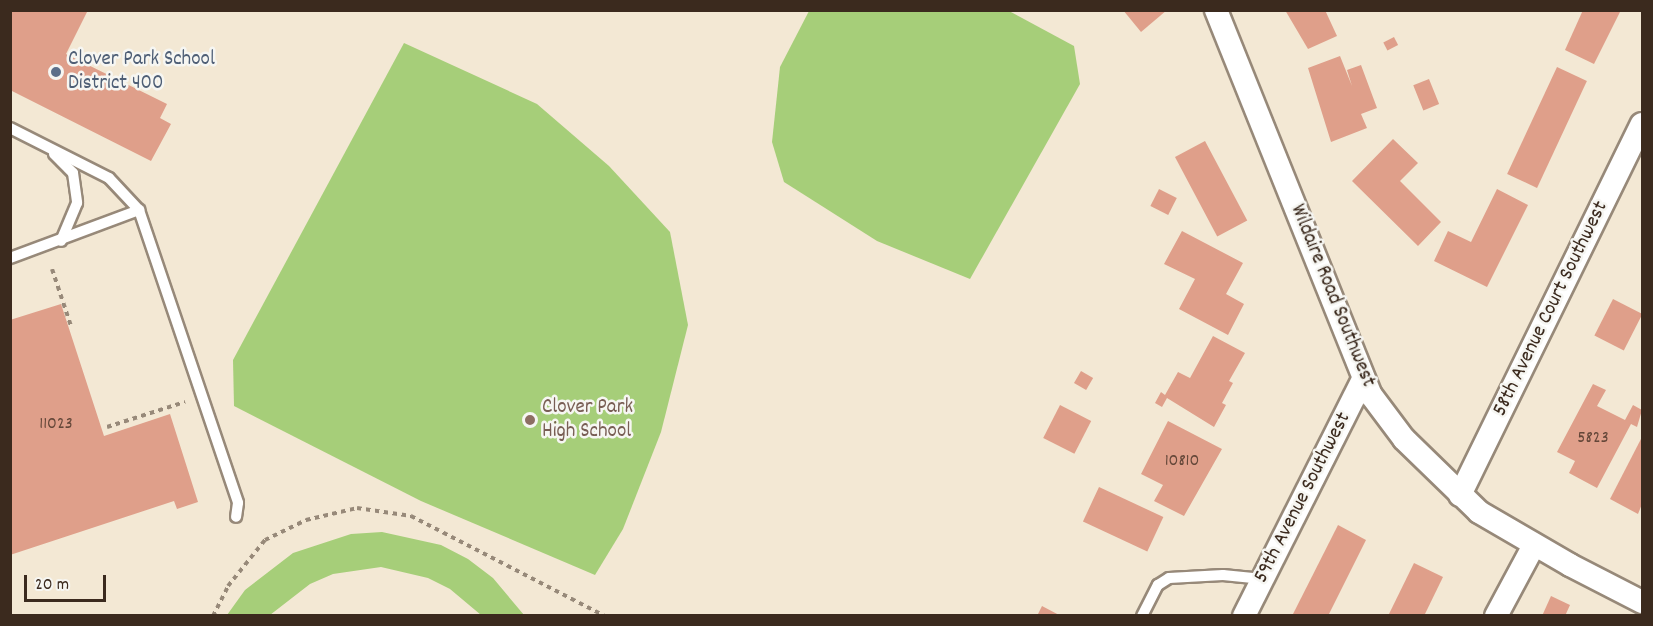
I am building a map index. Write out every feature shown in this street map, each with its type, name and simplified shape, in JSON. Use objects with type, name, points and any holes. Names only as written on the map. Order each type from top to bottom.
[{"type":"street","name":"Wildaire Road Southwest","points":[[1216,10],[1362,381],[1404,440],[1479,512],[1642,602]]},
{"type":"street","name":"58th Avenue Court Southwest","points":[[1460,495],[1642,124]]},
{"type":"street","name":"59th Avenue Southwest","points":[[1244,615],[1362,381]]},
{"type":"street","points":[[1496,615],[1534,544]]},
{"type":"lane","points":[[10,128],[109,178],[139,210],[238,503],[236,517]]},
{"type":"lane","points":[[48,147],[73,173],[77,203],[61,243]]},
{"type":"lane","points":[[10,258],[61,243],[139,210]]},
{"type":"lane","points":[[1142,615],[1158,585],[1168,578],[1223,575],[1263,579]]},
{"type":"path","points":[[52,269],[71,326]]},
{"type":"path","points":[[107,428],[185,402]]},
{"type":"path","points":[[213,615],[228,586],[265,540],[306,520],[357,508],[411,516],[605,615]]},
{"type":"green space","points":[[809,11],[1009,11],[1074,46],[1080,84],[970,279],[877,241],[784,182],[772,142],[780,67]]},
{"type":"green space","points":[[404,43],[537,104],[609,166],[670,232],[688,325],[661,432],[623,529],[595,575],[421,501],[234,406],[233,360]]},
{"type":"green space","points":[[382,532],[441,545],[468,559],[493,578],[524,615],[481,615],[450,589],[428,578],[381,567],[333,574],[310,584],[270,615],[227,615],[245,590],[293,553],[351,534]]},
{"type":"building","name":"Clover Park School District 400","points":[[10,10],[88,10],[66,54],[167,104],[160,118],[171,124],[151,161],[10,90]]},
{"type":"building","points":[[1123,10],[1167,10],[1141,32]]},
{"type":"building","points":[[1285,10],[1325,10],[1337,36],[1308,49]]},
{"type":"building","points":[[1583,10],[1621,10],[1594,64],[1565,50]]},
{"type":"building","points":[[1394,37],[1398,45],[1387,50],[1383,42]]},
{"type":"building","points":[[1340,56],[1352,86],[1347,70],[1361,65],[1377,108],[1361,114],[1367,128],[1331,142],[1308,68]]},
{"type":"building","points":[[1557,67],[1587,81],[1537,188],[1507,174]]},
{"type":"building","points":[[1429,79],[1439,104],[1423,110],[1413,85]]},
{"type":"building","points":[[1393,139],[1418,163],[1400,181],[1441,222],[1418,246],[1352,181]]},
{"type":"building","points":[[1205,141],[1247,220],[1217,236],[1175,157]]},
{"type":"building","points":[[1159,189],[1177,198],[1168,215],[1150,206]]},
{"type":"building","points":[[1497,189],[1528,205],[1487,287],[1434,261],[1448,231],[1471,242]]},
{"type":"building","points":[[1182,231],[1243,263],[1226,294],[1244,304],[1228,335],[1179,309],[1195,279],[1164,264]]},
{"type":"building","points":[[1613,299],[1642,314],[1624,351],[1594,336]]},
{"type":"building","points":[[61,304],[104,436],[170,414],[198,502],[177,509],[174,501],[10,555],[10,320]]},
{"type":"building","points":[[1213,336],[1245,353],[1229,381],[1233,383],[1222,403],[1226,405],[1214,427],[1167,398],[1162,407],[1155,403],[1161,392],[1165,395],[1178,372],[1190,378]]},
{"type":"building","points":[[1081,371],[1093,378],[1086,390],[1074,383]]},
{"type":"building","points":[[1593,384],[1606,390],[1597,406],[1625,420],[1633,405],[1642,410],[1637,427],[1631,424],[1597,488],[1569,473],[1575,461],[1557,452]]},
{"type":"building","points":[[1060,405],[1091,421],[1074,454],[1043,438]]},
{"type":"building","points":[[1168,421],[1222,449],[1184,516],[1154,501],[1163,485],[1141,474]]},
{"type":"building","points":[[1642,437],[1642,504],[1638,514],[1610,499]]},
{"type":"building","points":[[1099,487],[1163,517],[1147,551],[1083,521]]},
{"type":"building","points":[[1338,525],[1366,540],[1328,616],[1292,616]]},
{"type":"building","points":[[1414,563],[1443,577],[1424,616],[1388,616]]},
{"type":"building","points":[[1551,596],[1570,605],[1565,616],[1542,616]]},
{"type":"building","points":[[1042,606],[1061,616],[1037,616]]},
{"type":"place","name":"Clover Park School District 400","points":[[56,72]]},
{"type":"place","name":"Clover Park High School","points":[[530,420]]}]
